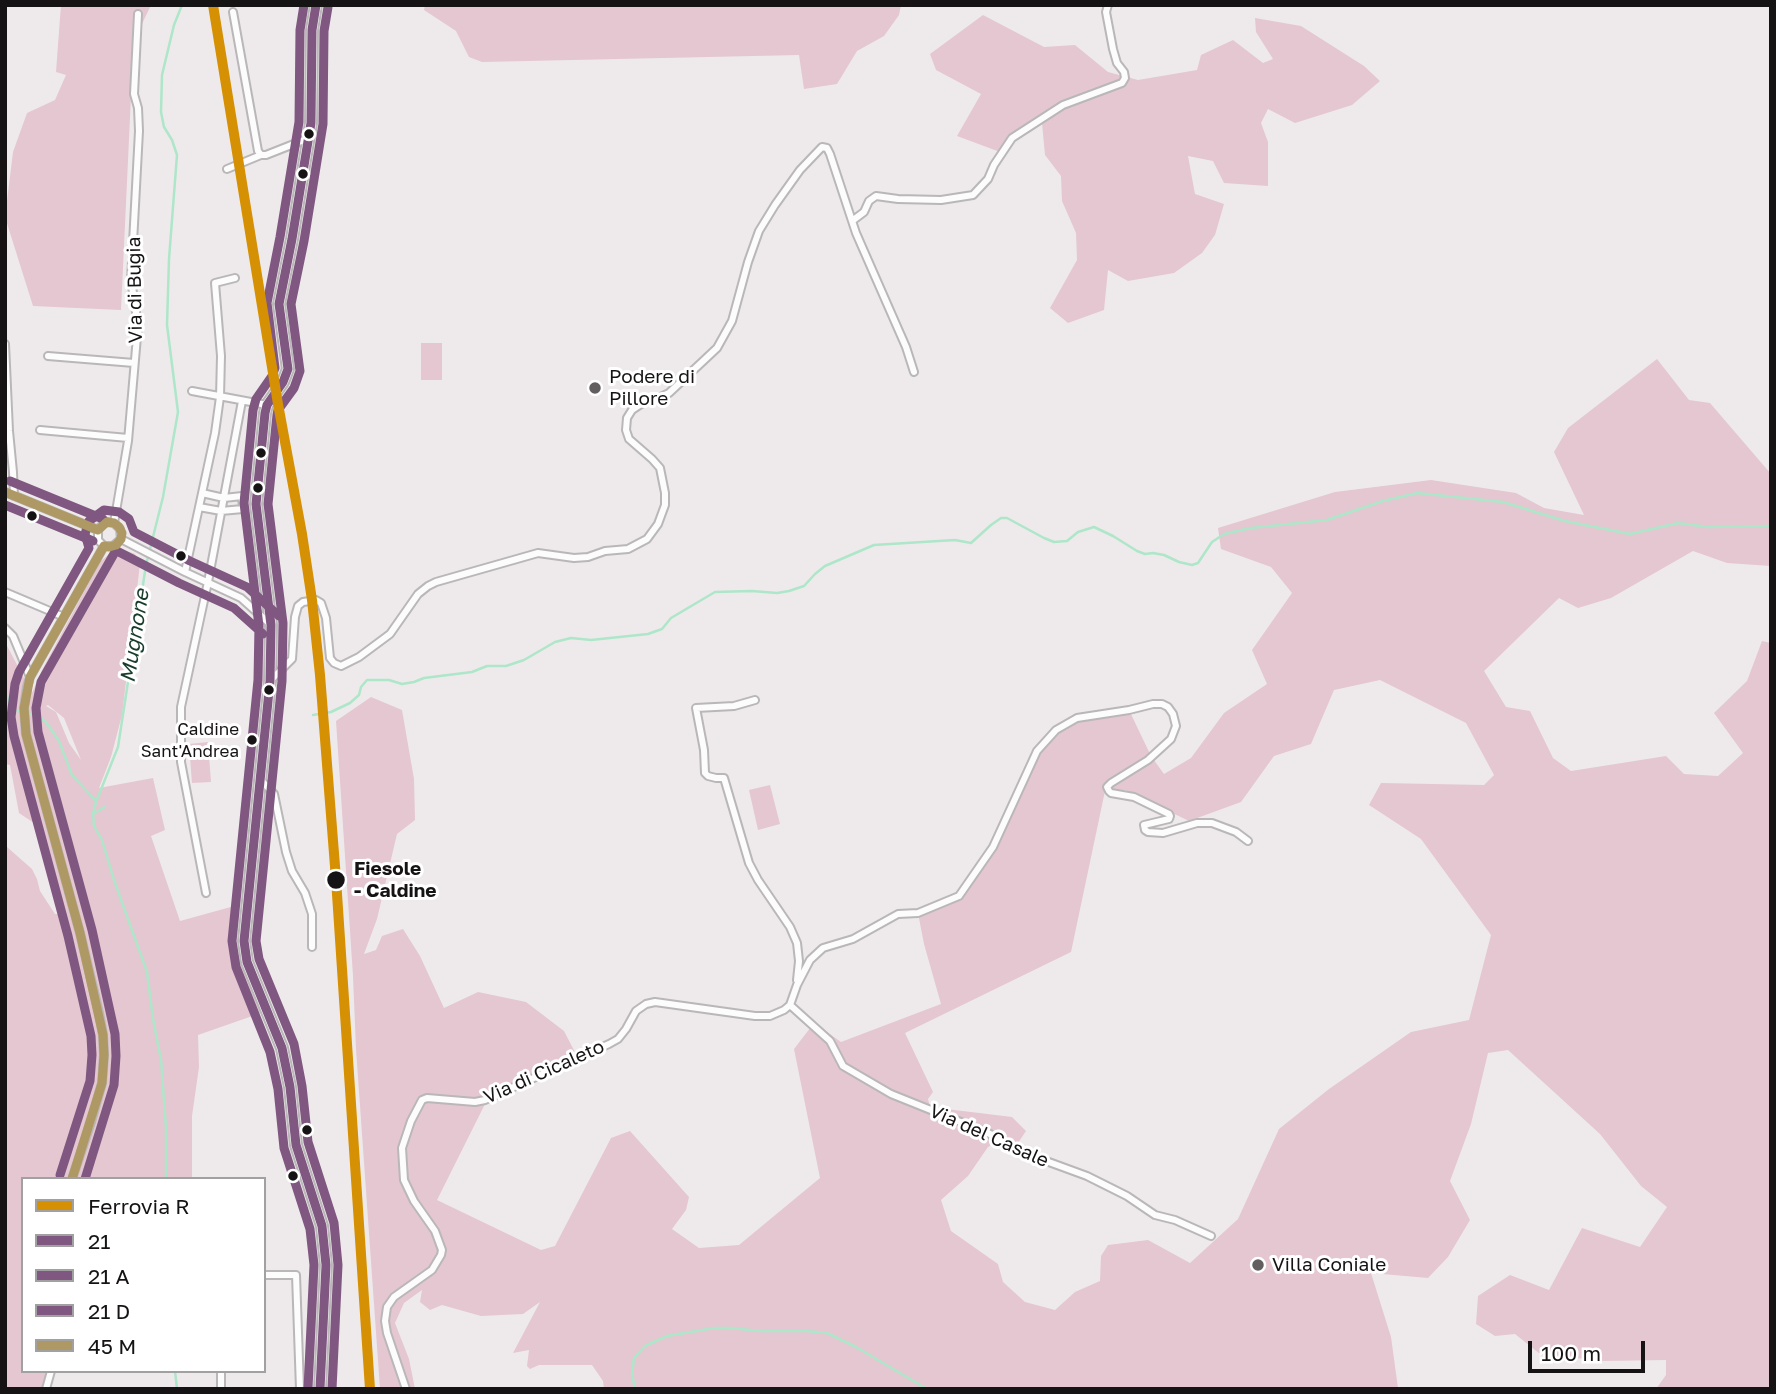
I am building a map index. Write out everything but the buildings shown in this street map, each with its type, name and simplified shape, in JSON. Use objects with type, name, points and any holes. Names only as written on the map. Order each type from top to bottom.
[{"type":"main road","points":[[316,5],[312,30],[311,123],[279,304],[288,369],[265,413],[256,504],[271,625],[270,681],[244,930],[245,952],[253,980],[282,1048],[296,1144],[322,1226],[326,1265],[320,1389]]},
{"type":"street","points":[[852,221],[864,212],[869,201],[876,196],[940,200],[973,195],[988,179],[1012,138],[1063,105],[1122,83],[1124,72],[1117,63],[1113,49],[1106,12],[1108,5]]},
{"type":"street","points":[[233,12],[258,151],[261,155]]},
{"type":"street","name":"Via di Bugia","points":[[114,523],[128,438],[138,325],[131,280],[139,131],[134,94],[138,14]]},
{"type":"street","points":[[227,169],[309,138]]},
{"type":"street","points":[[270,681],[292,659],[296,612],[303,602],[316,600],[321,603],[327,618],[330,658],[341,666],[359,657],[390,634],[418,594],[436,582],[538,553],[581,558],[606,551],[628,549],[647,539],[658,524],[666,493],[660,468],[629,439],[625,424],[627,418],[632,410],[641,404],[669,393],[717,348],[732,321],[748,262],[767,216],[800,170],[822,147],[831,153],[852,221],[914,372]]},
{"type":"street","points":[[186,572],[220,397],[221,356],[215,283],[235,278]]},
{"type":"street","points":[[5,344],[14,496]]},
{"type":"street","points":[[48,356],[134,363]]},
{"type":"street","points":[[192,391],[267,405]]},
{"type":"street","points":[[206,893],[181,762],[181,707],[242,401]]},
{"type":"street","points":[[40,430],[128,438]]},
{"type":"street","points":[[5,492],[98,530]]},
{"type":"street","points":[[199,507],[221,511],[243,509],[242,496],[224,498],[202,493]]},
{"type":"street","points":[[114,523],[120,529],[121,539],[113,546],[104,546],[98,540],[98,530],[103,524],[114,523]]},
{"type":"street","points":[[121,539],[242,598],[271,625]]},
{"type":"street","points":[[73,1177],[102,1083],[103,1035],[80,933],[23,717],[30,677],[104,546]]},
{"type":"street","points":[[5,592],[64,617]]},
{"type":"street","points":[[5,628],[13,636],[30,677]]},
{"type":"street","points":[[755,700],[734,706],[696,708],[705,773],[724,778],[749,863],[790,927],[797,943],[797,985]]},
{"type":"street","points":[[790,1005],[810,960],[823,948],[853,939],[898,914],[918,913],[959,896],[993,847],[1037,751],[1056,730],[1077,718],[1153,704],[1168,707],[1176,726],[1171,739],[1148,760],[1107,786],[1108,791],[1134,797],[1170,816],[1169,819],[1144,825],[1148,832],[1163,833],[1198,823],[1212,823],[1236,832],[1248,841]]},
{"type":"street","points":[[261,780],[274,794],[286,852],[312,914],[312,947]]},
{"type":"street","name":"Via di Cicaleto","points":[[406,1389],[387,1333],[387,1307],[394,1297],[432,1270],[442,1255],[435,1231],[414,1201],[404,1180],[402,1148],[422,1100],[485,1100],[618,1039],[636,1011],[646,1004],[655,1002],[755,1016],[770,1016],[790,1005]]},
{"type":"street","name":"Via del Casale","points":[[790,1005],[830,1041],[843,1066],[891,1094],[988,1133],[1027,1154],[1087,1176],[1127,1196],[1155,1215],[1175,1220],[1211,1236]]},
{"type":"street","points":[[266,1275],[296,1275],[300,1389]]},
{"type":"shaded area","points":[[61,5],[151,5],[141,26],[138,95],[131,96],[121,310],[33,306],[5,217],[13,152],[27,113],[55,100],[66,75],[56,72]]},
{"type":"shaded area","points":[[425,5],[901,5],[899,15],[884,36],[857,51],[837,84],[804,89],[799,55],[482,62],[469,57],[456,31],[424,10]]},
{"type":"shaded area","points":[[983,15],[1044,47],[1075,45],[1108,72],[1138,80],[1197,70],[1201,55],[1233,40],[1263,63],[1273,59],[1256,32],[1255,18],[1301,26],[1364,66],[1380,81],[1352,105],[1295,123],[1268,109],[1261,123],[1268,142],[1268,186],[1224,183],[1213,161],[1188,156],[1195,194],[1224,204],[1215,235],[1202,253],[1174,273],[1128,281],[1108,270],[1104,310],[1068,323],[1050,308],[1077,260],[1076,233],[1062,201],[1061,176],[1045,155],[1042,123],[1038,116],[1014,134],[1000,152],[957,136],[981,94],[936,70],[930,54]]},
{"type":"shaded area","points":[[421,343],[442,343],[442,380],[421,380]]},
{"type":"shaded area","points":[[1657,359],[1689,400],[1710,403],[1771,474],[1771,566],[1727,563],[1693,551],[1611,598],[1578,608],[1559,598],[1484,671],[1506,707],[1530,711],[1553,758],[1571,771],[1666,756],[1684,774],[1718,776],[1743,753],[1714,713],[1747,681],[1762,641],[1771,643],[1771,1389],[1656,1389],[1666,1375],[1666,1360],[1603,1361],[1540,1354],[1515,1334],[1495,1336],[1476,1324],[1478,1296],[1510,1275],[1549,1290],[1582,1228],[1640,1247],[1667,1207],[1641,1186],[1600,1134],[1508,1050],[1488,1053],[1471,1124],[1450,1181],[1470,1220],[1448,1257],[1428,1278],[1371,1273],[1391,1337],[1398,1388],[1406,1389],[604,1389],[603,1381],[592,1365],[539,1365],[530,1369],[527,1366],[529,1350],[513,1353],[540,1302],[523,1314],[481,1316],[442,1305],[430,1310],[420,1302],[422,1290],[404,1303],[395,1323],[409,1359],[415,1389],[380,1389],[336,721],[371,697],[402,710],[414,779],[415,820],[397,834],[377,919],[364,954],[376,950],[382,936],[403,929],[420,956],[444,1008],[478,992],[526,1002],[564,1031],[578,1058],[488,1098],[437,1200],[541,1250],[555,1246],[611,1138],[630,1131],[689,1197],[686,1210],[672,1229],[699,1248],[739,1245],[820,1178],[794,1049],[814,1023],[841,1042],[941,1004],[918,913],[959,896],[993,847],[1037,751],[1077,718],[1129,710],[1151,756],[1164,774],[1191,758],[1224,713],[1267,684],[1252,650],[1292,593],[1271,567],[1221,549],[1218,528],[1335,492],[1431,480],[1516,493],[1544,508],[1584,515],[1554,452],[1568,428]],"holes":[[[1380,680],[1466,723],[1494,775],[1484,785],[1381,783],[1369,805],[1421,839],[1491,935],[1469,1020],[1411,1032],[1329,1089],[1279,1129],[1238,1219],[1190,1263],[1148,1240],[1108,1245],[1101,1256],[1100,1281],[1075,1292],[1055,1310],[1025,1302],[1003,1282],[998,1264],[951,1231],[941,1200],[968,1176],[988,1147],[996,1142],[1016,1146],[1026,1131],[1012,1117],[930,1107],[928,1099],[933,1092],[905,1033],[1071,952],[1105,791],[1125,790],[1189,821],[1241,802],[1274,756],[1311,744],[1334,690]]]},
{"type":"shaded area","points":[[122,549],[135,554],[140,564],[122,715],[111,757],[99,788],[153,778],[165,830],[151,836],[180,921],[238,905],[235,948],[261,1013],[198,1035],[199,1067],[192,1116],[192,1177],[21,1177],[21,1373],[52,1373],[48,1389],[5,1389],[7,847],[32,869],[40,891],[55,914],[60,914],[46,870],[40,827],[19,813],[10,765],[5,764],[5,642],[32,693],[100,562],[109,554]],"holes":[[[48,705],[64,718],[81,760],[69,743],[56,712],[46,706]]]},
{"type":"shaded area","points":[[208,742],[211,782],[192,783],[189,744]]},
{"type":"shaded area","points":[[770,785],[780,824],[758,830],[749,790]]},
{"type":"waterway","name":"Mugnone","points":[[166,1177],[161,1060],[147,972],[102,840],[94,826],[93,814],[118,747],[146,565],[163,497],[178,412],[167,325],[177,155],[164,127],[161,112],[162,75],[174,25],[182,5]]},
{"type":"waterway","points":[[313,715],[331,712],[350,703],[359,695],[367,680],[389,680],[402,684],[424,678],[472,672],[487,666],[506,666],[524,660],[555,642],[571,638],[591,640],[648,634],[662,629],[671,618],[715,592],[789,591],[804,586],[825,566],[874,545],[955,540],[971,543],[1001,518],[1007,518],[1054,542],[1067,541],[1078,532],[1094,527],[1137,551],[1164,555],[1192,565],[1198,563],[1212,542],[1224,534],[1251,528],[1327,520],[1383,501],[1417,493],[1503,502],[1565,521],[1630,534],[1678,523],[1708,527],[1771,526]]},
{"type":"waterway","points":[[5,688],[10,706],[14,710],[35,715],[45,721],[59,741],[72,775],[96,801]]},
{"type":"waterway","points":[[93,814],[105,807]]},
{"type":"waterway","points":[[635,1389],[632,1374],[634,1358],[645,1346],[667,1336],[714,1328],[827,1333],[927,1389]]},
{"type":"waterway","name":"Mugnone","points":[[175,1373],[177,1389]]},
{"type":"rail line","name":"R","points":[[213,5],[312,600],[336,879],[370,1389]]},
{"type":"transit line","points":[[304,5],[300,30],[299,122],[267,303],[275,368],[256,399],[253,410],[244,503],[259,626],[258,680],[232,941],[236,967],[270,1052],[278,1089],[284,1148],[310,1229],[314,1265],[308,1388]]},
{"type":"transit line","name":"21","points":[[316,5],[312,30],[311,123],[279,304],[288,369],[265,413],[256,504],[271,625],[270,681],[244,941],[247,962],[282,1048],[290,1087],[296,1145],[322,1226],[326,1265],[320,1389]]},
{"type":"transit line","points":[[328,7],[324,31],[323,124],[291,304],[300,371],[294,388],[278,410],[268,504],[283,623],[282,681],[256,941],[259,959],[294,1044],[308,1142],[334,1223],[338,1265],[332,1389]]},
{"type":"transit line","points":[[10,481],[103,519]]},
{"type":"transit line","points":[[5,492],[98,530],[107,522],[114,523],[122,533],[116,545],[104,546],[30,677],[24,708],[26,734],[80,933],[103,1035],[102,1083],[73,1177]]},
{"type":"transit line","points":[[5,505],[93,541]]},
{"type":"transit line","points":[[60,1175],[90,1081],[91,1036],[68,936],[14,736],[11,717],[19,672],[89,548],[85,534],[89,521],[104,510],[119,512],[129,519],[134,532],[247,587],[279,616]]},
{"type":"transit line","points":[[115,550],[234,608],[263,634]]},
{"type":"transit line","points":[[86,1177],[114,1085],[115,1034],[92,930],[38,732],[36,708],[41,682],[115,552]]},
{"type":"place","name":"Podere di Pillore","points":[[595,388]]},
{"type":"place","name":"Caldine Sant'Andrea","points":[[252,740]]},
{"type":"place","name":"Fiesole - Caldine","points":[[336,880]]},
{"type":"place","name":"Villa Coniale","points":[[1258,1265]]}]
